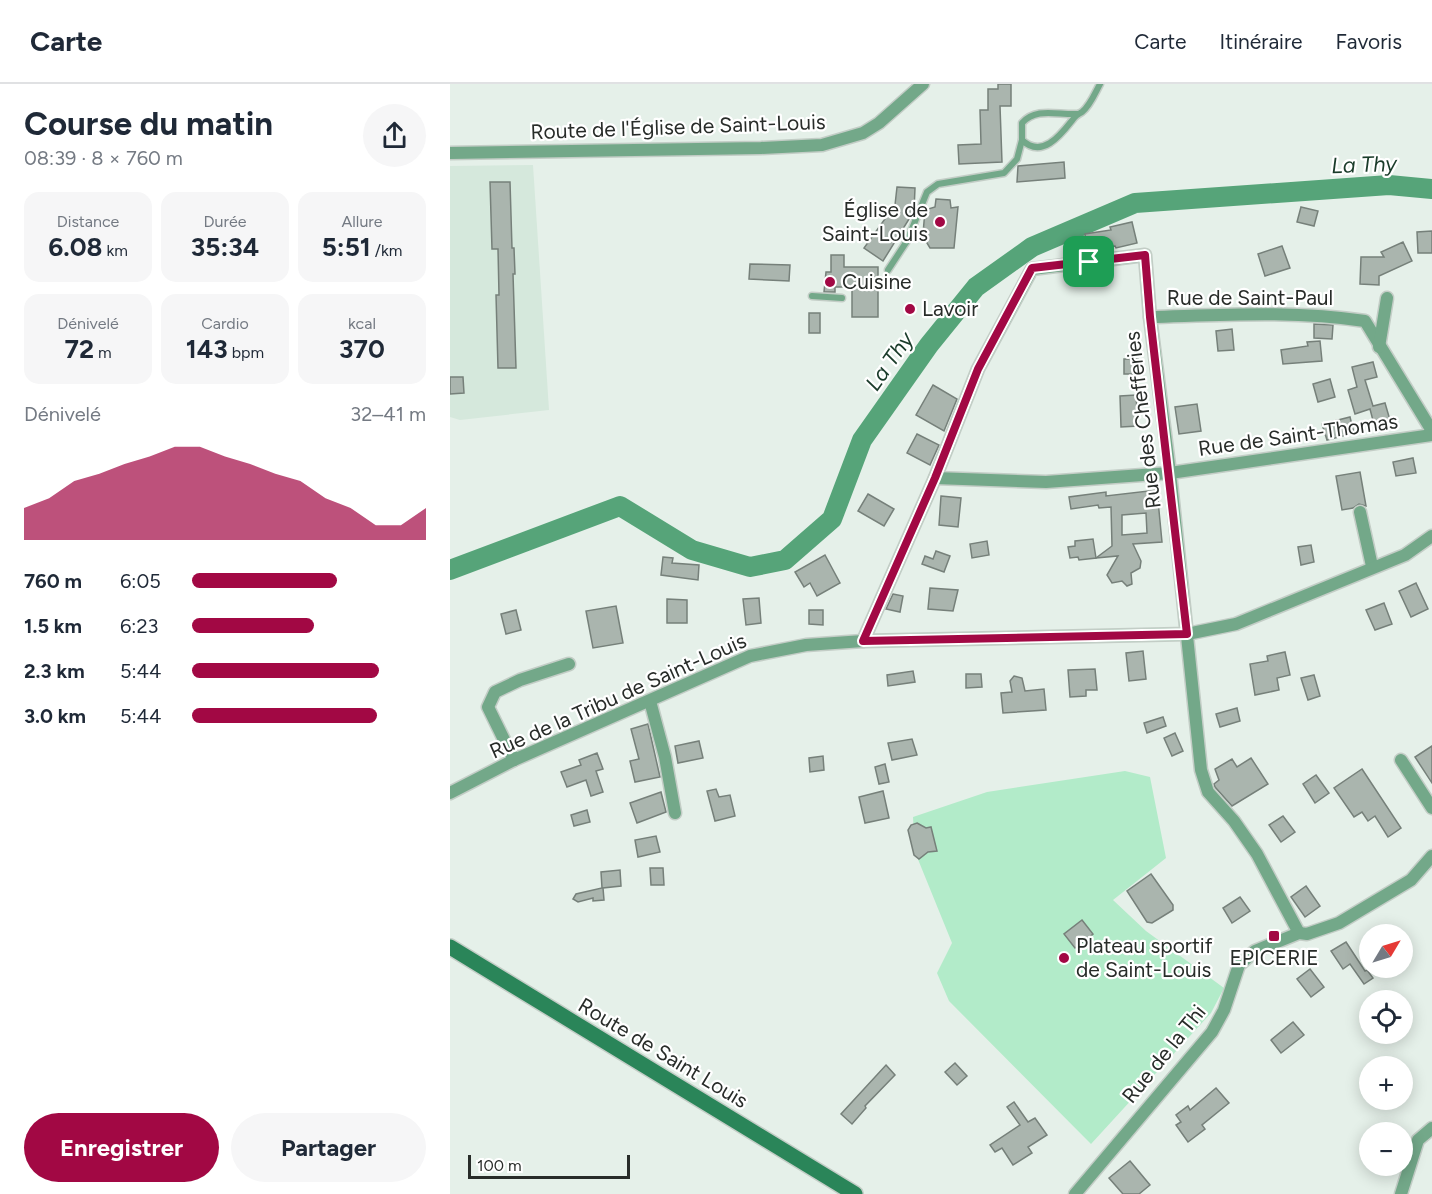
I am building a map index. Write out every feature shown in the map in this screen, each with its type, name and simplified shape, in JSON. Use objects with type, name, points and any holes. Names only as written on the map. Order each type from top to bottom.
[{"type":"main road","name":"Route de Saint Louis","points":[[450,947],[855,1194]]},
{"type":"street","name":"Route de l'Église de Saint-Louis","points":[[450,153],[822,145],[863,133],[879,123],[923,84]]},
{"type":"street","name":"Rue des Chefferies","points":[[863,641],[935,478],[978,369],[1032,268],[1145,255],[1201,770],[1208,792],[1234,820],[1257,854],[1299,933]]},
{"type":"street","points":[[1378,347],[1387,298]]},
{"type":"street","name":"Rue de Saint-Paul","points":[[1150,317],[1247,314],[1323,315],[1365,321],[1378,347],[1432,433]]},
{"type":"street","name":"Rue de Saint-Thomas","points":[[935,478],[1046,482],[1170,473],[1432,433]]},
{"type":"street","points":[[1360,512],[1372,566]]},
{"type":"street","name":"Rue de la Tribu de Saint-Louis","points":[[450,793],[514,760],[750,656],[806,645],[863,641],[1187,634],[1236,624],[1372,566],[1404,555],[1432,536]]},
{"type":"street","points":[[514,760],[488,707],[495,692],[520,680],[569,663]]},
{"type":"street","points":[[650,701],[665,757],[675,813]]},
{"type":"street","points":[[1401,760],[1432,808]]},
{"type":"street","name":"Rue de la Thi","points":[[1075,1194],[1212,1032],[1224,1010],[1230,986],[1239,965],[1255,951],[1299,933],[1307,934],[1339,923],[1377,902],[1410,880],[1432,856]]},
{"type":"street","points":[[1401,1194],[1418,1140],[1432,1128]]},
{"type":"lane","points":[[1022,140],[1029,146],[1042,147],[1057,140],[1077,114],[1082,112],[1100,84]]},
{"type":"lane","points":[[888,270],[907,241],[927,192],[938,184],[1004,173],[1017,159],[1022,140],[1022,123],[1029,115],[1038,112],[1077,114]]},
{"type":"lane","points":[[812,296],[842,298]]},
{"type":"shaded area","points":[[533,165],[549,410],[460,420],[450,417],[450,166]]},
{"type":"green space","name":"Plateau sportif de Saint-Louis","points":[[1125,771],[1150,777],[1166,858],[1113,900],[1146,931],[1224,988],[1211,1013],[1091,1144],[949,1001],[937,973],[952,943],[915,852],[913,817],[987,792]]},
{"type":"building","points":[[998,84],[1011,84],[1011,106],[1000,106],[1002,162],[959,164],[958,145],[981,144],[980,110],[988,110],[988,89],[998,89]]},
{"type":"building","points":[[1064,162],[1065,178],[1017,182],[1018,166]]},
{"type":"building","points":[[490,182],[510,182],[515,274],[513,274],[516,368],[498,368],[496,295],[499,295],[498,249],[492,249]]},
{"type":"building","points":[[897,187],[915,188],[914,211],[883,261],[864,248],[895,205]]},
{"type":"building","name":"Église de Saint-Louis","points":[[936,199],[950,200],[951,208],[958,207],[954,248],[930,248],[927,235],[923,234],[925,210],[935,207]]},
{"type":"building","points":[[1301,207],[1318,211],[1314,226],[1297,222]]},
{"type":"building","points":[[1132,222],[1137,243],[1116,248],[1115,246],[1087,249],[1085,234],[1111,230],[1110,227]]},
{"type":"building","points":[[1432,231],[1432,253],[1418,253],[1417,232]]},
{"type":"building","points":[[1403,242],[1412,261],[1379,276],[1379,285],[1360,284],[1361,257],[1384,257],[1381,252]]},
{"type":"building","points":[[1282,246],[1290,268],[1265,276],[1258,254]]},
{"type":"building","points":[[831,255],[844,255],[844,267],[878,267],[878,317],[852,317],[852,287],[835,287],[835,292],[824,292],[826,272],[831,272]]},
{"type":"building","points":[[750,264],[790,265],[789,281],[749,279]]},
{"type":"building","points":[[809,313],[820,313],[820,333],[809,333]]},
{"type":"building","points":[[1314,324],[1333,325],[1332,339],[1314,338]]},
{"type":"building","points":[[1232,329],[1234,350],[1218,351],[1216,331]]},
{"type":"building","points":[[1320,341],[1322,361],[1283,364],[1281,350],[1308,346],[1307,342]]},
{"type":"building","points":[[1124,359],[1138,359],[1138,374],[1124,374]]},
{"type":"building","points":[[1373,362],[1377,377],[1365,380],[1373,406],[1385,403],[1392,427],[1376,432],[1370,409],[1355,414],[1348,390],[1357,387],[1352,367]]},
{"type":"building","points":[[450,377],[463,377],[464,393],[450,394]]},
{"type":"building","points":[[1330,379],[1335,397],[1318,402],[1313,384]]},
{"type":"building","points":[[933,385],[957,399],[944,431],[916,415]]},
{"type":"building","points":[[1136,395],[1138,426],[1121,427],[1120,396]]},
{"type":"building","points":[[1197,404],[1201,431],[1179,434],[1175,407]]},
{"type":"building","points":[[1350,417],[1354,433],[1327,440],[1322,424]]},
{"type":"building","points":[[917,434],[939,445],[930,465],[907,453]]},
{"type":"building","points":[[1413,458],[1416,473],[1396,476],[1393,462]]},
{"type":"building","points":[[1360,472],[1366,506],[1359,504],[1342,510],[1336,476]]},
{"type":"building","points":[[1157,490],[1162,542],[1133,544],[1141,561],[1140,568],[1131,573],[1132,584],[1127,586],[1122,581],[1112,583],[1107,575],[1118,556],[1096,558],[1112,546],[1111,507],[1099,508],[1098,505],[1071,509],[1069,497],[1106,492],[1106,496]],"holes":[[[1146,513],[1147,533],[1122,535],[1122,515]]]},
{"type":"building","points":[[868,494],[894,509],[884,526],[858,511]]},
{"type":"building","points":[[941,496],[961,498],[958,527],[939,525]]},
{"type":"building","points":[[1093,539],[1096,558],[1079,560],[1078,557],[1070,558],[1068,547],[1075,546],[1075,541]]},
{"type":"building","points":[[987,541],[989,555],[972,558],[970,544]]},
{"type":"building","points":[[1311,545],[1314,562],[1301,565],[1298,547]]},
{"type":"building","points":[[936,551],[950,556],[944,572],[922,564],[925,556],[933,559]]},
{"type":"building","points":[[825,555],[840,583],[817,596],[810,583],[804,587],[795,572]]},
{"type":"building","points":[[663,557],[673,558],[672,563],[699,565],[698,580],[661,575]]},
{"type":"building","points":[[1416,583],[1428,609],[1411,617],[1399,591]]},
{"type":"building","points":[[930,588],[958,590],[953,611],[928,609]]},
{"type":"building","points":[[893,594],[903,596],[900,612],[886,609]]},
{"type":"building","points":[[759,598],[761,623],[746,625],[743,599]]},
{"type":"building","points":[[667,599],[687,600],[687,623],[667,623]]},
{"type":"building","points":[[1384,603],[1392,624],[1375,630],[1366,610]]},
{"type":"building","points":[[616,606],[623,643],[593,648],[586,611]]},
{"type":"building","points":[[516,610],[521,630],[506,634],[501,614]]},
{"type":"building","points":[[809,610],[823,610],[823,625],[809,624]]},
{"type":"building","points":[[1143,651],[1146,679],[1129,681],[1126,653]]},
{"type":"building","points":[[1285,652],[1290,675],[1277,678],[1279,690],[1255,695],[1250,664],[1268,661],[1267,656]]},
{"type":"building","points":[[1095,669],[1097,690],[1086,690],[1086,696],[1070,697],[1068,670]]},
{"type":"building","points":[[913,671],[915,682],[888,686],[887,675]]},
{"type":"building","points":[[966,674],[981,674],[982,687],[966,688]]},
{"type":"building","points":[[1314,675],[1320,696],[1308,700],[1301,678]]},
{"type":"building","points":[[1014,676],[1022,678],[1025,691],[1044,689],[1046,710],[1003,713],[1001,693],[1012,692],[1010,681]]},
{"type":"building","points":[[1237,708],[1240,721],[1220,727],[1216,714]]},
{"type":"building","points":[[1163,717],[1166,726],[1147,733],[1144,723]]},
{"type":"building","points":[[648,724],[660,777],[635,782],[630,761],[639,759],[631,729]]},
{"type":"building","points":[[1175,733],[1183,751],[1172,756],[1164,738]]},
{"type":"building","points":[[912,739],[917,755],[892,760],[888,743]]},
{"type":"building","points":[[699,741],[703,758],[678,763],[675,746]]},
{"type":"building","points":[[1432,746],[1432,783],[1415,757]]},
{"type":"building","points":[[597,753],[603,769],[596,771],[603,792],[591,796],[586,780],[567,787],[561,772],[581,765],[579,760]]},
{"type":"building","points":[[823,756],[824,770],[810,772],[809,758]]},
{"type":"building","points":[[1251,758],[1268,784],[1232,806],[1215,787],[1214,784],[1219,780],[1215,769],[1232,759],[1237,767]]},
{"type":"building","points":[[885,764],[889,782],[879,784],[875,767]]},
{"type":"building","points":[[1362,769],[1401,828],[1388,837],[1375,816],[1368,821],[1362,812],[1354,817],[1334,788]]},
{"type":"building","points":[[1316,775],[1329,793],[1315,803],[1303,784]]},
{"type":"building","points":[[716,789],[719,797],[730,795],[735,816],[715,821],[707,791]]},
{"type":"building","points":[[883,791],[889,818],[865,823],[859,797]]},
{"type":"building","points":[[661,792],[666,812],[637,823],[630,803]]},
{"type":"building","points":[[587,810],[590,822],[574,826],[571,815]]},
{"type":"building","points":[[1283,816],[1295,832],[1281,842],[1269,825]]},
{"type":"building","points":[[917,823],[926,828],[931,827],[937,851],[928,852],[919,859],[914,855],[908,830],[911,825]]},
{"type":"building","points":[[656,836],[660,852],[638,857],[635,840]]},
{"type":"building","points":[[650,868],[663,868],[664,885],[651,885]]},
{"type":"building","points":[[620,870],[621,886],[603,888],[604,900],[593,901],[593,898],[578,902],[573,899],[576,894],[602,888],[601,872]]},
{"type":"building","points":[[1151,874],[1173,905],[1173,910],[1152,923],[1147,922],[1127,891]]},
{"type":"building","points":[[1306,886],[1320,906],[1305,917],[1291,897]]},
{"type":"building","points":[[1240,897],[1250,911],[1232,923],[1223,908]]},
{"type":"building","points":[[1082,920],[1093,934],[1075,948],[1064,934]]},
{"type":"building","points":[[1346,942],[1359,962],[1359,977],[1350,964],[1343,969],[1331,951]]},
{"type":"building","points":[[1310,969],[1324,987],[1311,997],[1297,979]]},
{"type":"building","points":[[1360,978],[1373,978],[1364,984]]},
{"type":"building","points":[[1293,1022],[1304,1035],[1281,1053],[1271,1040]]},
{"type":"building","points":[[955,1063],[967,1076],[957,1085],[945,1072]]},
{"type":"building","points":[[886,1065],[895,1075],[865,1106],[866,1108],[852,1124],[841,1114]]},
{"type":"building","points":[[1216,1088],[1229,1103],[1202,1125],[1205,1129],[1188,1142],[1176,1125],[1181,1122],[1176,1115],[1188,1106],[1190,1110]]},
{"type":"building","points":[[1014,1102],[1028,1122],[1035,1118],[1047,1135],[1028,1147],[1032,1153],[1013,1165],[1002,1148],[995,1152],[990,1145],[1020,1125],[1007,1107]]},
{"type":"building","points":[[1130,1161],[1150,1185],[1139,1194],[1123,1194],[1109,1178]]},
{"type":"waterway","name":"La Thy","points":[[450,570],[620,506],[692,550],[750,567],[785,560],[832,519],[862,440],[929,345],[976,287],[1032,247],[1135,203],[1389,185],[1432,189]]},
{"type":"place","name":"Église de Saint-Louis","points":[[940,222]]},
{"type":"place","name":"Cuisine","points":[[830,282]]},
{"type":"place","name":"Lavoir","points":[[910,309]]},
{"type":"place","name":"EPICERIE","points":[[1274,936]]},
{"type":"place","name":"Plateau sportif de Saint-Louis","points":[[1064,958]]},
{"type":"route","points":[[1145,255],[1150,317],[1187,634],[863,641],[935,478],[978,369],[1032,268],[1089,262],[1145,255]]}]
